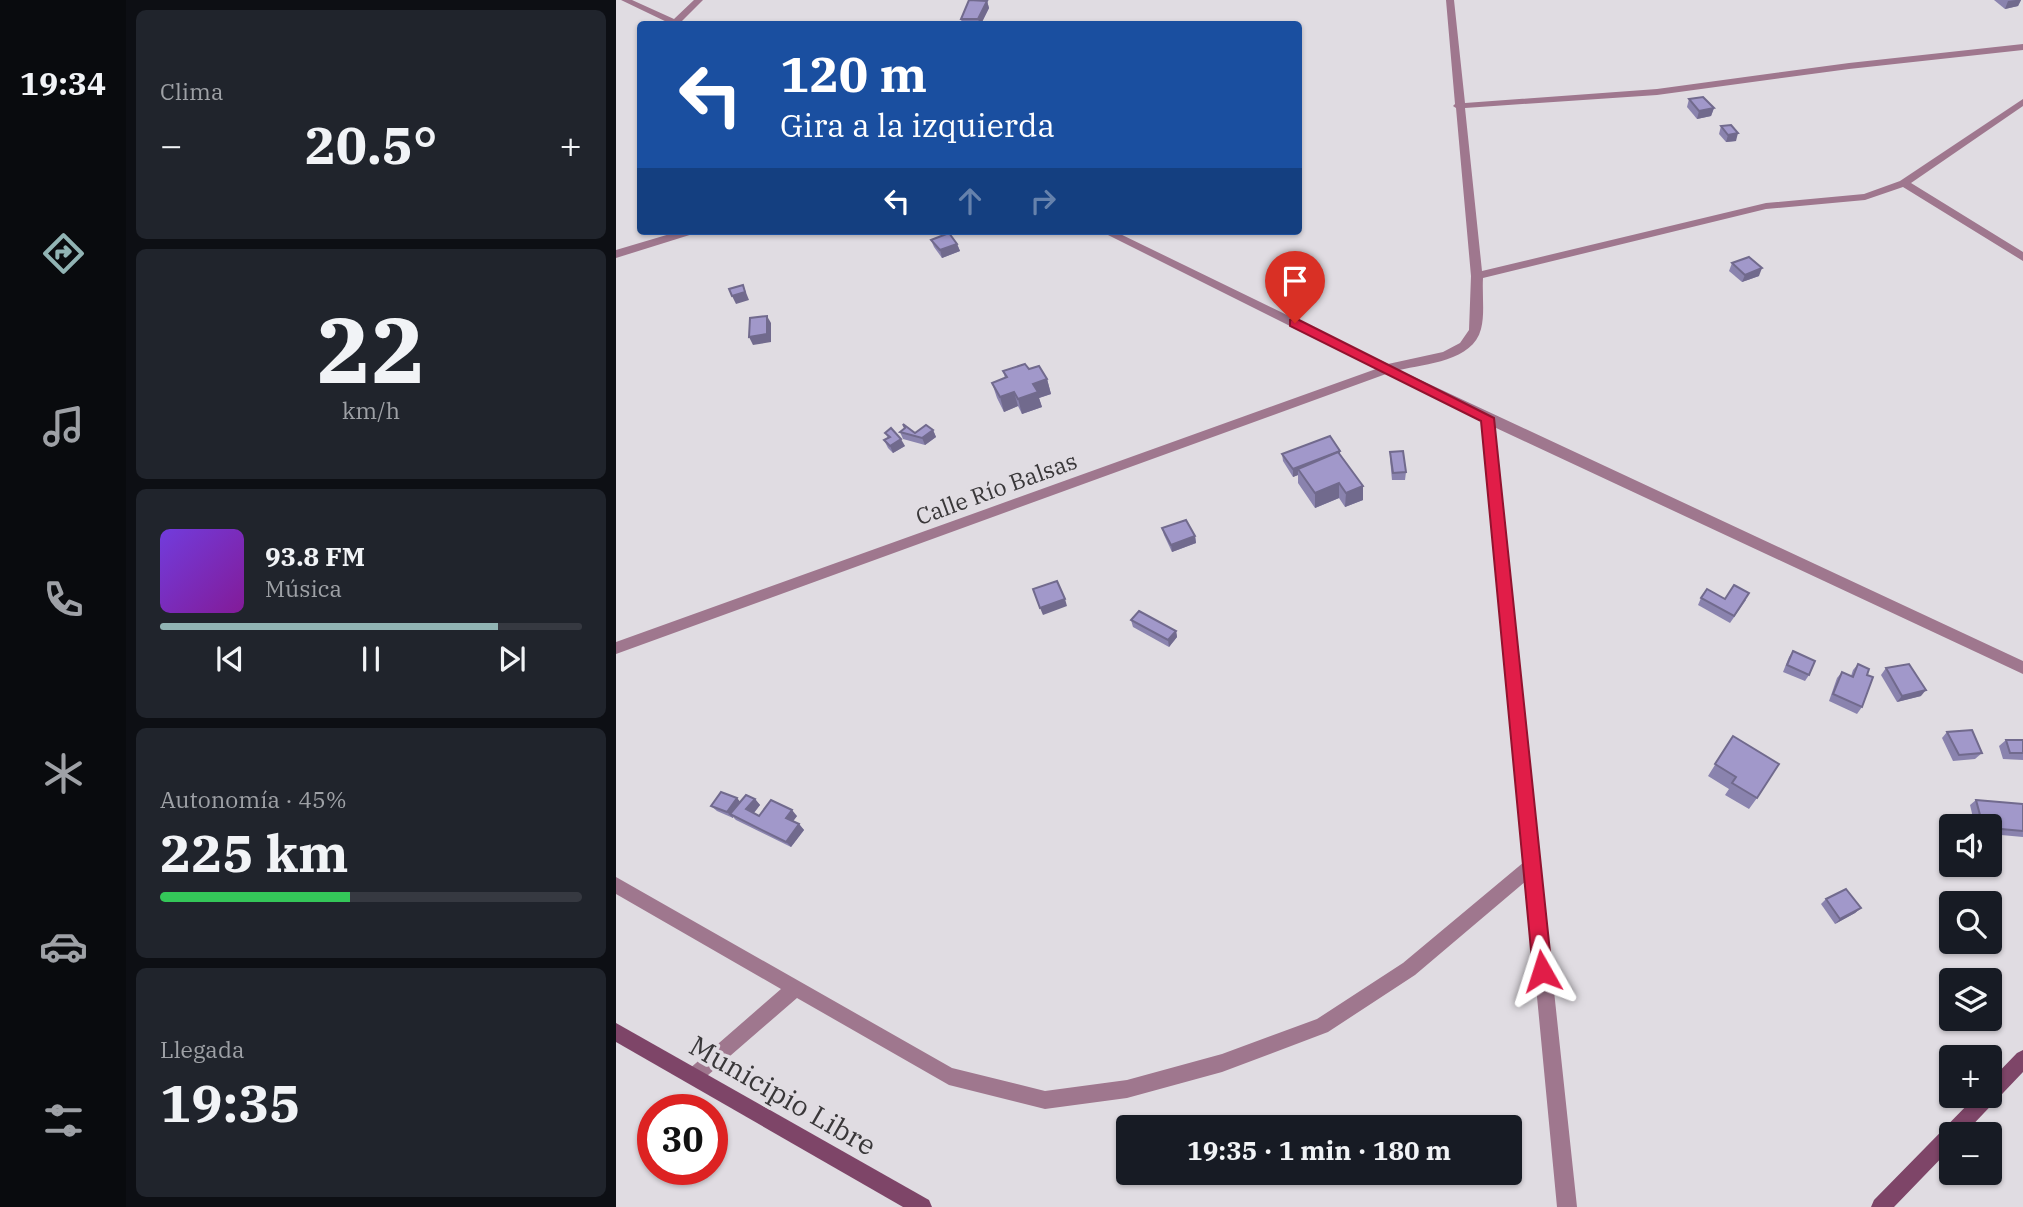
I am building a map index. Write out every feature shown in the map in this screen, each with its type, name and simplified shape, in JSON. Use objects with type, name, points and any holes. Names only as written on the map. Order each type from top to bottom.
[{"type":"street","points":[[625,0],[670,21]]},
{"type":"street","points":[[679,21],[699,0]]},
{"type":"street","name":"Calle Río Balsas","points":[[616,648],[1390,369],[1446,355],[1464,346],[1475,330],[1477,276],[1458,106],[1450,0]]},
{"type":"street","points":[[1458,106],[1657,92],[1849,66],[2023,47]]},
{"type":"street","points":[[1477,276],[1766,206],[1865,197],[1904,183],[2023,102]]},
{"type":"street","points":[[1904,183],[2023,257]]},
{"type":"street","points":[[616,254],[679,235]]},
{"type":"street","points":[[1113,235],[1487,418],[2023,668]]},
{"type":"street","points":[[1487,418],[1567,1207]]},
{"type":"street","points":[[616,885],[949,1076],[1045,1100],[1127,1089],[1222,1063],[1322,1026],[1409,969],[1531,866]]},
{"type":"street","points":[[694,1076],[796,988]]},
{"type":"street","name":"Municipio Libre","points":[[616,1032],[922,1207]]},
{"type":"street","points":[[2002,1081],[2023,1059]]},
{"type":"street","points":[[1881,1207],[1976,1108]]},
{"type":"building","points":[[969,0],[987,1],[978,19],[961,19]]},
{"type":"building","points":[[1703,97],[1714,108],[1699,111],[1689,99]]},
{"type":"building","points":[[1731,125],[1738,133],[1728,135],[1721,126]]},
{"type":"building","points":[[950,235],[957,244],[940,250],[931,240]]},
{"type":"building","points":[[1749,257],[1762,268],[1745,275],[1732,263]]},
{"type":"building","points":[[743,285],[745,292],[732,296],[729,289]]},
{"type":"building","points":[[767,316],[767,334],[749,337],[750,318]]},
{"type":"building","points":[[1025,364],[1029,369],[1039,366],[1047,379],[1033,384],[1038,392],[1018,399],[1014,392],[1000,397],[992,383],[1007,377],[1003,371]]},
{"type":"building","points":[[903,424],[915,433],[926,425],[933,430],[922,438],[900,432],[905,428]]},
{"type":"building","points":[[891,428],[901,439],[890,446],[884,440],[890,437],[885,433]]},
{"type":"building","points":[[1330,436],[1340,451],[1293,469],[1282,454]]},
{"type":"building","points":[[1403,451],[1406,472],[1393,473],[1390,452]]},
{"type":"building","points":[[1338,452],[1363,486],[1346,493],[1339,483],[1315,493],[1298,469]]},
{"type":"building","points":[[1186,520],[1195,536],[1171,545],[1162,528]]},
{"type":"building","points":[[1057,581],[1065,599],[1040,608],[1033,589]]},
{"type":"building","points":[[1734,585],[1749,593],[1734,616],[1701,598],[1707,589],[1725,599]]},
{"type":"building","points":[[1139,611],[1176,631],[1168,640],[1131,620]]},
{"type":"building","points":[[1793,651],[1815,661],[1809,675],[1787,665]]},
{"type":"building","points":[[1858,664],[1869,669],[1867,675],[1873,677],[1862,707],[1833,694],[1842,672],[1853,677]]},
{"type":"building","points":[[1909,664],[1926,690],[1902,696],[1886,668]]},
{"type":"building","points":[[1972,730],[1982,753],[1959,755],[1947,732]]},
{"type":"building","points":[[1733,736],[1779,764],[1757,798],[1732,783],[1736,777],[1715,764]]},
{"type":"building","points":[[2006,740],[2023,740],[2023,753],[2010,753]]},
{"type":"building","points":[[721,792],[737,798],[727,812],[711,806]]},
{"type":"building","points":[[746,795],[755,799],[746,809],[759,816],[771,800],[792,810],[786,818],[799,824],[786,842],[730,814]]},
{"type":"building","points":[[1976,800],[2023,804],[2023,831],[2002,829],[2002,814],[1980,814]]},
{"type":"building","points":[[1846,889],[1861,908],[1840,919],[1826,899]]},
{"type":"route","points":[[1295,323],[1487,418],[1542,971]]}]
